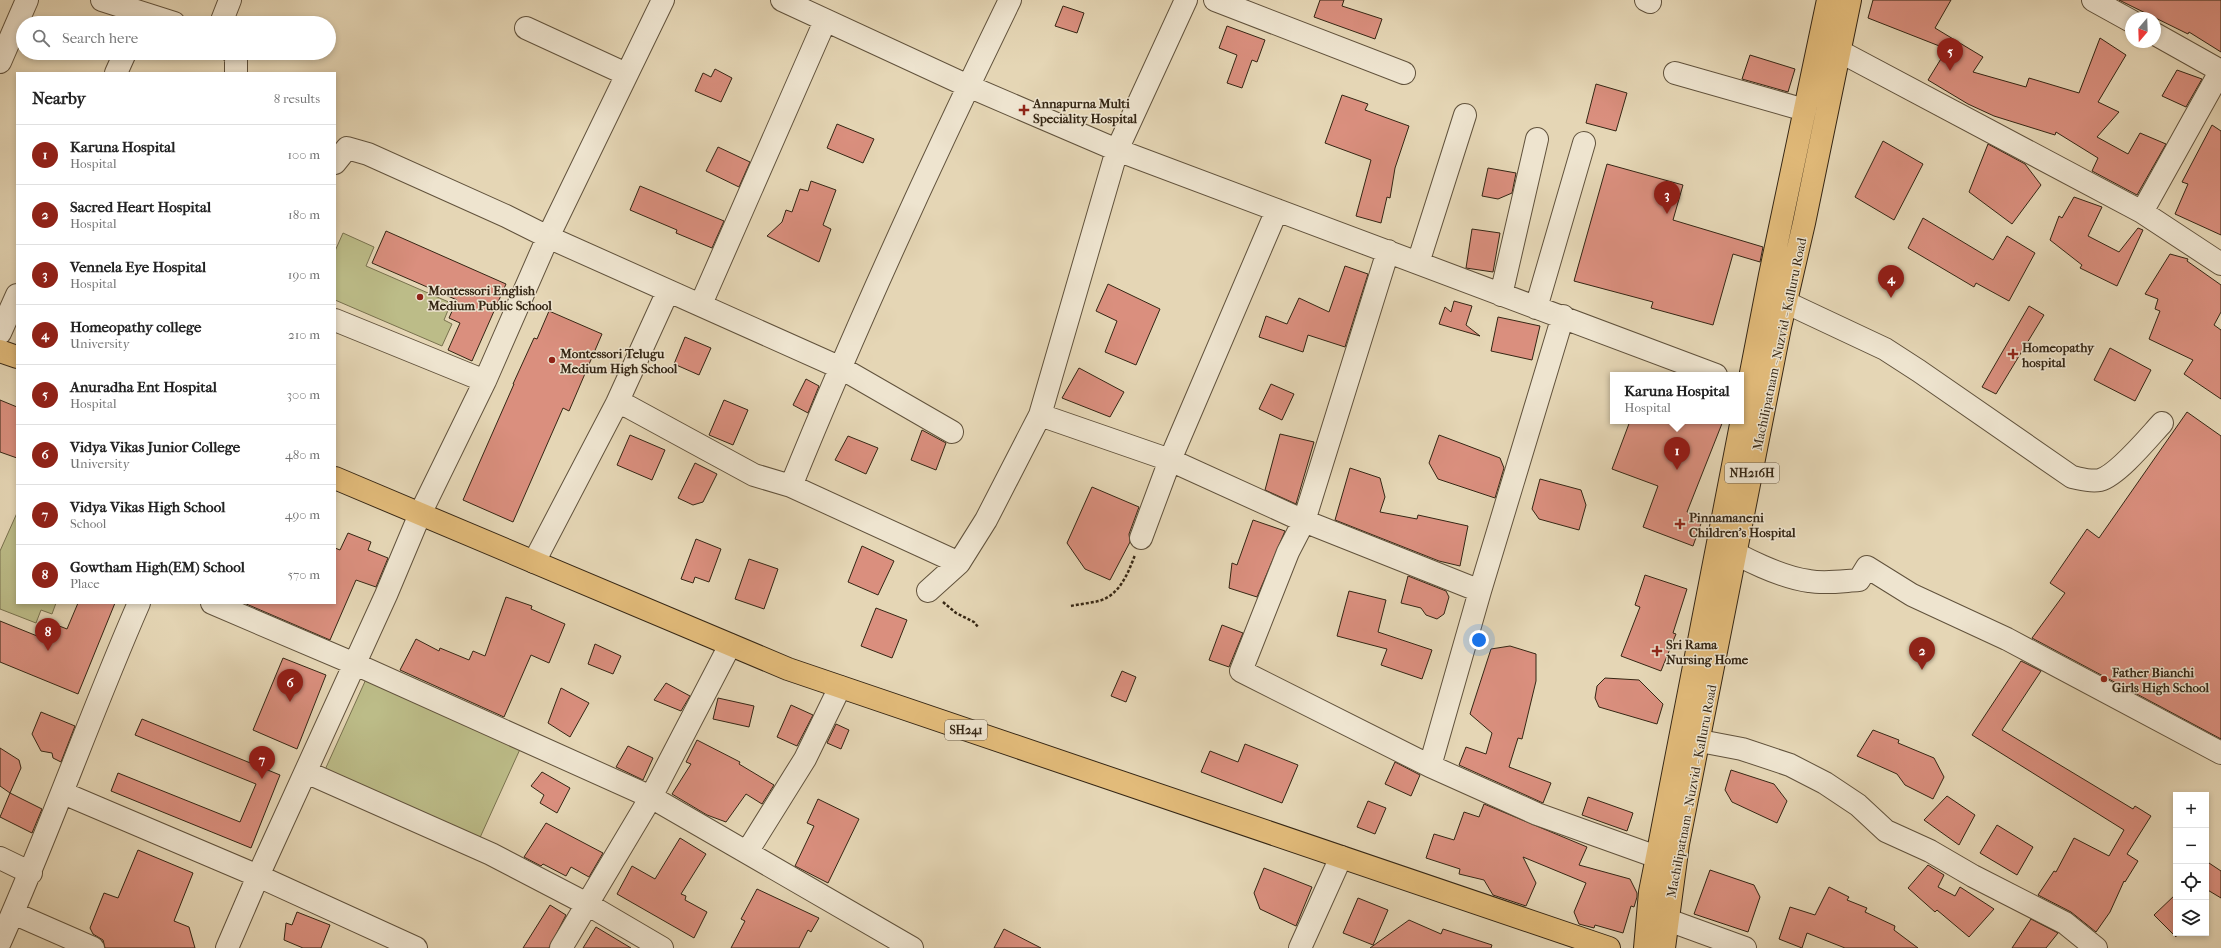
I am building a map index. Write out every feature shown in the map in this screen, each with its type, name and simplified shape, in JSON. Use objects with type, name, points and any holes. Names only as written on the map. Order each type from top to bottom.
[{"type":"main road","name":"Machilipatnam - Nuzvid - Kalluru Road","points":[[1664,948],[1678,844],[1700,741],[1726,549],[1753,383],[1805,110],[1828,0]]},
{"type":"main road","name":"Machilipatnam - Nuzvid - Kalluru Road","points":[[1753,383],[1785,302],[1804,223],[1850,0]]},
{"type":"main road","points":[[0,351],[16,358]]},
{"type":"main road","name":"SH241","points":[[336,478],[788,669],[1609,948]]},
{"type":"main road","name":"Machilipatnam - Nuzvid - Kalluru Road","points":[[1644,948],[1650,892],[1657,857],[1726,549]]},
{"type":"street","points":[[21,16],[28,0]]},
{"type":"street","points":[[102,0],[137,16]]},
{"type":"street","points":[[224,16],[230,0]]},
{"type":"street","points":[[227,948],[258,876],[355,664],[420,514],[485,381],[548,237],[662,0]]},
{"type":"street","points":[[782,0],[968,86],[1117,150],[1388,251],[1501,295],[1563,316],[1708,372]]},
{"type":"street","points":[[791,486],[870,299],[968,86],[1010,0]]},
{"type":"street","points":[[928,591],[959,563],[986,520],[1040,415],[1117,150],[1186,0]]},
{"type":"street","points":[[1215,0],[1404,73]]},
{"type":"street","points":[[2093,0],[2125,18]]},
{"type":"street","points":[[701,304],[825,21]]},
{"type":"street","points":[[0,62],[16,27]]},
{"type":"street","points":[[526,28],[626,74]]},
{"type":"street","points":[[2142,212],[2221,71],[2161,37]]},
{"type":"street","points":[[1839,51],[2142,212],[2221,264]]},
{"type":"street","points":[[116,72],[122,60]]},
{"type":"street","points":[[236,60],[236,72]]},
{"type":"street","points":[[1675,73],[1805,110]]},
{"type":"street","points":[[1418,263],[1465,115]]},
{"type":"street","points":[[1501,295],[1537,139]]},
{"type":"street","points":[[1536,308],[1584,143]]},
{"type":"street","points":[[336,162],[347,148],[368,154],[506,216],[548,237],[668,291],[701,304],[841,368],[952,432]]},
{"type":"street","points":[[1141,538],[1170,460],[1277,210]]},
{"type":"street","points":[[1388,251],[1304,521],[1288,552],[1241,671],[1430,766],[1536,814],[1657,857]]},
{"type":"street","points":[[534,562],[617,403],[668,291]]},
{"type":"street","points":[[0,333],[16,297]]},
{"type":"street","points":[[1785,302],[1885,349],[2072,477],[2087,481],[2100,480],[2112,475],[2162,423]]},
{"type":"street","points":[[1430,766],[1480,591],[1563,316]]},
{"type":"street","points":[[336,320],[485,381]]},
{"type":"street","points":[[617,403],[629,406],[754,475],[791,486],[959,563]]},
{"type":"street","points":[[1040,415],[1170,460],[1304,521],[1480,591]]},
{"type":"street","points":[[1726,549],[1794,578],[1809,581],[1859,580],[1867,567],[1912,595],[2007,640],[2221,753]]},
{"type":"street","points":[[0,942],[31,873],[117,653],[139,604]]},
{"type":"street","points":[[214,604],[355,664],[651,797],[912,948]]},
{"type":"street","points":[[561,948],[651,797],[730,645]]},
{"type":"street","points":[[747,852],[805,759],[840,687]]},
{"type":"street","points":[[1700,741],[1742,749],[1790,765],[1824,783],[1858,805],[1886,831],[1930,851],[1973,876],[2065,922],[2096,948]]},
{"type":"street","points":[[306,772],[491,854],[587,904],[662,948]]},
{"type":"street","points":[[62,793],[258,876],[394,943],[416,948]]},
{"type":"street","points":[[1300,948],[1341,857]]},
{"type":"street","points":[[0,858],[31,873]]},
{"type":"street","points":[[13,913],[93,948]]},
{"type":"street","points":[[1668,920],[1745,948]]},
{"type":"path","points":[[1071,606],[1097,601],[1111,595],[1128,573],[1141,538]]},
{"type":"path","points":[[928,591],[956,613],[974,622],[978,627]]},
{"type":"green space","points":[[343,233],[374,247],[366,266],[451,303],[444,320],[452,324],[442,346],[336,300],[336,249]]},
{"type":"green space","points":[[16,515],[16,604],[56,604],[52,614],[41,610],[36,623],[0,609],[0,551]]},
{"type":"green space","points":[[367,677],[521,747],[478,842],[324,772]]},
{"type":"building","points":[[1320,0],[1344,0],[1342,6],[1382,19],[1375,39],[1314,17]]},
{"type":"building","points":[[1873,0],[1951,0],[1935,28],[1983,57],[1973,72],[2026,87],[2029,78],[2079,93],[2100,38],[2126,55],[2098,102],[2119,112],[2097,137],[2128,154],[2140,133],[2166,144],[2137,195],[2092,171],[2098,158],[2056,132],[2055,135],[1994,116],[1968,104],[1928,80],[1947,49],[1868,18]]},
{"type":"building","points":[[2119,0],[2221,0],[2221,52],[2189,32],[2188,34],[2161,21],[2161,12],[2143,12]]},
{"type":"building","points":[[1063,6],[1084,13],[1077,33],[1055,26]]},
{"type":"building","points":[[1227,26],[1265,40],[1257,62],[1252,60],[1242,88],[1227,83],[1237,55],[1219,48]]},
{"type":"building","points":[[1750,55],[1795,69],[1788,92],[1742,79]]},
{"type":"building","points":[[715,69],[732,78],[721,102],[695,91],[703,73],[711,77]]},
{"type":"building","points":[[2177,70],[2202,79],[2186,107],[2162,96]]},
{"type":"building","points":[[1596,84],[1627,93],[1616,131],[1586,123]]},
{"type":"building","points":[[1342,95],[1368,104],[1365,110],[1409,126],[1395,168],[1390,198],[1387,197],[1381,223],[1356,216],[1371,160],[1325,143]]},
{"type":"building","points":[[837,124],[874,139],[863,163],[827,148]]},
{"type":"building","points":[[2212,125],[2221,131],[2221,235],[2175,214],[2188,184],[2182,182]]},
{"type":"building","points":[[1883,141],[1923,164],[1894,220],[1855,197]]},
{"type":"building","points":[[1988,144],[2025,164],[2041,185],[2012,224],[1969,192]]},
{"type":"building","points":[[718,147],[750,162],[739,187],[706,171]]},
{"type":"building","points":[[1607,164],[1683,185],[1673,220],[1763,247],[1760,262],[1733,254],[1713,325],[1651,308],[1653,302],[1574,281]]},
{"type":"building","points":[[1488,168],[1516,173],[1512,193],[1498,199],[1482,196]]},
{"type":"building","points":[[811,181],[836,190],[823,225],[831,229],[819,262],[767,236],[782,222],[786,210],[792,212],[800,189],[808,191]]},
{"type":"building","points":[[640,186],[724,221],[712,248],[676,233],[677,230],[630,210]]},
{"type":"building","points":[[2074,197],[2102,207],[2088,236],[2119,252],[2138,228],[2143,230],[2117,286],[2080,268],[2082,265],[2050,240],[2059,216],[2062,218]]},
{"type":"building","points":[[1923,218],[1993,260],[2007,236],[2035,253],[2009,301],[1976,283],[1974,287],[1908,248]]},
{"type":"building","points":[[1472,229],[1500,233],[1493,272],[1466,268]]},
{"type":"building","points":[[386,231],[506,284],[472,361],[448,350],[460,323],[449,318],[457,300],[372,263]]},
{"type":"building","points":[[2170,254],[2188,259],[2187,261],[2221,285],[2221,312],[2214,325],[2221,330],[2221,399],[2184,374],[2193,360],[2149,339],[2160,311],[2155,309],[2158,299],[2145,294]]},
{"type":"building","points":[[1345,266],[1368,274],[1345,347],[1308,335],[1303,352],[1259,337],[1266,316],[1287,324],[1299,298],[1329,312]]},
{"type":"building","points":[[1108,284],[1160,309],[1136,365],[1105,352],[1117,321],[1096,311]]},
{"type":"building","points":[[1454,301],[1472,306],[1466,325],[1480,336],[1439,324],[1445,307],[1451,312]]},
{"type":"building","name":"Homeopathy hospital","points":[[2029,306],[2044,315],[1996,394],[1982,387]]},
{"type":"building","points":[[549,311],[602,334],[569,411],[563,408],[513,522],[463,500],[513,384],[534,338],[537,339]]},
{"type":"building","points":[[1498,317],[1540,326],[1532,360],[1491,351]]},
{"type":"building","points":[[685,337],[711,348],[699,375],[674,364]]},
{"type":"building","points":[[2110,348],[2151,370],[2135,401],[2094,380]]},
{"type":"building","points":[[1079,368],[1124,392],[1110,417],[1062,398]]},
{"type":"building","points":[[806,379],[819,386],[808,413],[793,405]]},
{"type":"building","points":[[1271,384],[1294,394],[1282,420],[1259,409]]},
{"type":"building","points":[[0,400],[16,407],[16,458],[0,452]]},
{"type":"building","points":[[724,400],[748,410],[733,445],[709,435]]},
{"type":"building","points":[[2187,412],[2221,436],[2221,739],[2032,638],[2065,593],[2050,583],[2087,529],[2099,538]]},
{"type":"building","points":[[1629,424],[1722,424],[1687,512],[1703,518],[1693,546],[1643,527],[1658,486],[1612,469]]},
{"type":"building","points":[[922,430],[946,443],[936,470],[911,460]]},
{"type":"building","points":[[1280,434],[1314,442],[1296,504],[1265,490]]},
{"type":"building","points":[[630,435],[665,450],[652,480],[617,465]]},
{"type":"building","points":[[1439,435],[1500,458],[1504,468],[1495,498],[1438,479],[1429,463]]},
{"type":"building","points":[[848,436],[878,448],[866,474],[835,460]]},
{"type":"building","points":[[695,463],[717,474],[703,502],[693,505],[678,498]]},
{"type":"building","points":[[1350,468],[1380,478],[1385,497],[1380,512],[1417,519],[1418,515],[1468,526],[1460,566],[1439,561],[1335,520]]},
{"type":"building","points":[[1540,479],[1581,490],[1586,505],[1579,530],[1539,519],[1532,509]]},
{"type":"building","points":[[1092,487],[1139,507],[1129,534],[1130,542],[1110,580],[1085,569],[1067,543]]},
{"type":"building","points":[[1253,520],[1285,531],[1257,597],[1229,588],[1232,563],[1237,565]]},
{"type":"building","points":[[348,533],[371,542],[368,550],[388,558],[376,587],[356,580],[330,640],[246,604],[336,604],[336,548],[340,550]]},
{"type":"building","points":[[696,539],[721,549],[709,582],[695,577],[693,583],[681,579]]},
{"type":"building","points":[[862,546],[894,561],[878,595],[848,582]]},
{"type":"building","points":[[749,559],[778,569],[764,609],[735,599]]},
{"type":"building","points":[[1645,575],[1687,589],[1673,633],[1676,634],[1661,671],[1621,656],[1640,607],[1635,605]]},
{"type":"building","points":[[1408,576],[1446,591],[1449,597],[1444,614],[1437,619],[1426,615],[1421,608],[1401,603]]},
{"type":"building","points":[[1349,591],[1386,600],[1378,632],[1432,650],[1422,679],[1381,665],[1387,649],[1337,636]]},
{"type":"building","points":[[506,597],[532,606],[531,609],[565,624],[549,663],[531,655],[504,717],[400,670],[416,639],[439,651],[440,648],[469,660],[473,651],[485,656]]},
{"type":"building","points":[[78,604],[115,604],[78,694],[0,662],[0,621],[47,640],[54,624],[67,629]]},
{"type":"building","points":[[876,608],[907,620],[892,658],[861,646]]},
{"type":"building","points":[[1222,625],[1243,633],[1229,667],[1209,660]]},
{"type":"building","points":[[595,644],[621,656],[613,674],[588,664]]},
{"type":"building","points":[[1510,646],[1536,654],[1536,681],[1522,739],[1518,738],[1509,767],[1551,783],[1543,803],[1459,765],[1466,747],[1486,754],[1492,733],[1470,714],[1491,649]]},
{"type":"building","points":[[283,658],[326,675],[297,749],[253,730]]},
{"type":"building","points":[[2021,661],[2041,671],[2002,730],[2133,809],[2135,806],[2151,816],[2127,854],[2138,861],[2125,882],[2124,881],[2110,912],[2096,932],[2071,912],[2038,895],[2054,871],[2056,872],[2074,838],[2109,856],[2124,830],[1972,735]]},
{"type":"building","points":[[1122,671],[1136,677],[1126,702],[1111,696]]},
{"type":"building","points":[[1605,678],[1639,680],[1663,704],[1657,724],[1599,707],[1595,698],[1597,686]]},
{"type":"building","points":[[666,683],[690,696],[681,711],[654,700]]},
{"type":"building","points":[[561,688],[589,703],[570,737],[548,723]]},
{"type":"building","points":[[718,698],[754,706],[749,727],[713,719]]},
{"type":"building","points":[[791,705],[813,715],[797,746],[777,737]]},
{"type":"building","points":[[41,712],[75,726],[61,762],[53,758],[52,753],[41,751],[32,734]]},
{"type":"building","points":[[142,719],[280,775],[251,848],[111,791],[118,773],[240,822],[256,784],[135,735]]},
{"type":"building","points":[[836,724],[849,730],[841,749],[827,743]]},
{"type":"building","points":[[1873,730],[1899,740],[1898,743],[1934,758],[1944,777],[1933,799],[1905,785],[1897,774],[1857,756]]},
{"type":"building","points":[[697,740],[740,762],[739,764],[774,785],[762,804],[746,794],[726,822],[707,815],[672,794],[691,764],[686,762]]},
{"type":"building","points":[[1245,744],[1298,765],[1282,803],[1201,772],[1210,751],[1238,762]]},
{"type":"building","points":[[628,746],[653,758],[643,780],[616,767]]},
{"type":"building","points":[[0,748],[19,760],[21,768],[10,793],[0,786]]},
{"type":"building","points":[[1395,762],[1420,775],[1411,796],[1385,784]]},
{"type":"building","points":[[1731,770],[1774,784],[1787,801],[1777,823],[1732,802],[1725,790]]},
{"type":"building","points":[[542,772],[570,788],[557,813],[540,803],[544,795],[531,786]]},
{"type":"building","points":[[10,793],[42,809],[32,833],[0,817]]},
{"type":"building","points":[[1947,796],[1975,815],[1959,845],[1924,820]]},
{"type":"building","points":[[1588,797],[1633,813],[1627,831],[1582,815]]},
{"type":"building","points":[[818,799],[859,819],[828,883],[795,866],[814,826],[807,823]]},
{"type":"building","points":[[1368,801],[1386,808],[1375,834],[1357,827]]},
{"type":"building","points":[[1484,804],[1587,847],[1579,865],[1630,879],[1637,893],[1637,897],[1634,907],[1631,906],[1623,933],[1595,925],[1594,928],[1579,924],[1574,912],[1586,883],[1523,857],[1536,883],[1526,906],[1493,895],[1484,880],[1459,874],[1460,869],[1426,858],[1434,834],[1454,840],[1464,812],[1479,817]]},
{"type":"building","points":[[546,823],[603,853],[589,877],[571,867],[566,876],[543,864],[541,866],[524,857]]},
{"type":"building","points":[[1997,825],[2033,847],[2017,875],[1980,853]]},
{"type":"building","points":[[680,838],[706,854],[681,894],[686,896],[685,900],[707,912],[694,938],[617,894],[632,866],[655,879]]},
{"type":"building","points":[[138,850],[193,873],[174,921],[189,927],[195,948],[105,948],[103,940],[93,934],[90,928],[104,893],[118,898]]},
{"type":"building","points":[[2209,863],[2221,871],[2221,898],[2209,891]]},
{"type":"building","points":[[1928,865],[1944,875],[1938,887],[1955,896],[1960,887],[1994,909],[1969,937],[1937,910],[1935,912],[1908,888]]},
{"type":"building","points":[[1264,868],[1312,887],[1296,926],[1260,909],[1254,893]]},
{"type":"building","points":[[1710,870],[1754,885],[1760,897],[1748,932],[1694,914]]},
{"type":"building","points":[[1829,887],[1849,897],[1847,900],[1867,908],[1865,912],[1895,926],[1894,930],[1918,948],[1845,948],[1807,933],[1802,948],[1779,939],[1790,907],[1815,915]]},
{"type":"building","points":[[757,889],[819,918],[811,932],[808,930],[799,948],[731,948],[745,921],[741,919]]},
{"type":"building","points":[[2173,897],[2173,934],[2154,915]]},
{"type":"building","points":[[1358,898],[1388,910],[1373,945],[1343,933]]},
{"type":"building","points":[[550,905],[566,915],[549,948],[523,948]]},
{"type":"building","points":[[297,912],[330,925],[321,948],[303,948],[284,940],[286,923],[292,925]]},
{"type":"building","points":[[2031,919],[2058,933],[2046,948],[2012,948]]},
{"type":"building","points":[[1409,920],[1441,934],[1443,929],[1492,945],[1491,948],[1370,948]]},
{"type":"building","points":[[596,927],[631,948],[583,948]]},
{"type":"building","points":[[1004,929],[1041,948],[994,948]]},
{"type":"place","name":"Anuradha Ent Hospital","points":[[1950,71]]},
{"type":"place","name":"Annapurna Multi Speciality Hospital","points":[[1024,110]]},
{"type":"place","name":"Vennela Eye Hospital","points":[[1667,214]]},
{"type":"place","name":"Montessori English Medium Public School","points":[[420,297]]},
{"type":"place","name":"Homeopathy college","points":[[1891,298]]},
{"type":"place","name":"Homeopathy hospital","points":[[2013,354]]},
{"type":"place","name":"Montessori Telugu Medium High School","points":[[552,360]]},
{"type":"place","name":"Karuna Hospital","points":[[1677,470]]},
{"type":"place","name":"Pinnamaneni Children's Hospital","points":[[1680,524]]},
{"type":"place","name":"Gowtham High(EM) School","points":[[48,651]]},
{"type":"place","name":"Sri Rama Nursing Home","points":[[1657,651]]},
{"type":"place","name":"Sacred Heart Hospital","points":[[1922,670]]},
{"type":"place","name":"Father Bianchi Girls High School","points":[[2104,679]]},
{"type":"place","name":"Vidya Vikas Junior College","points":[[290,702]]},
{"type":"place","name":"Vidya Vikas High School","points":[[262,779]]}]
